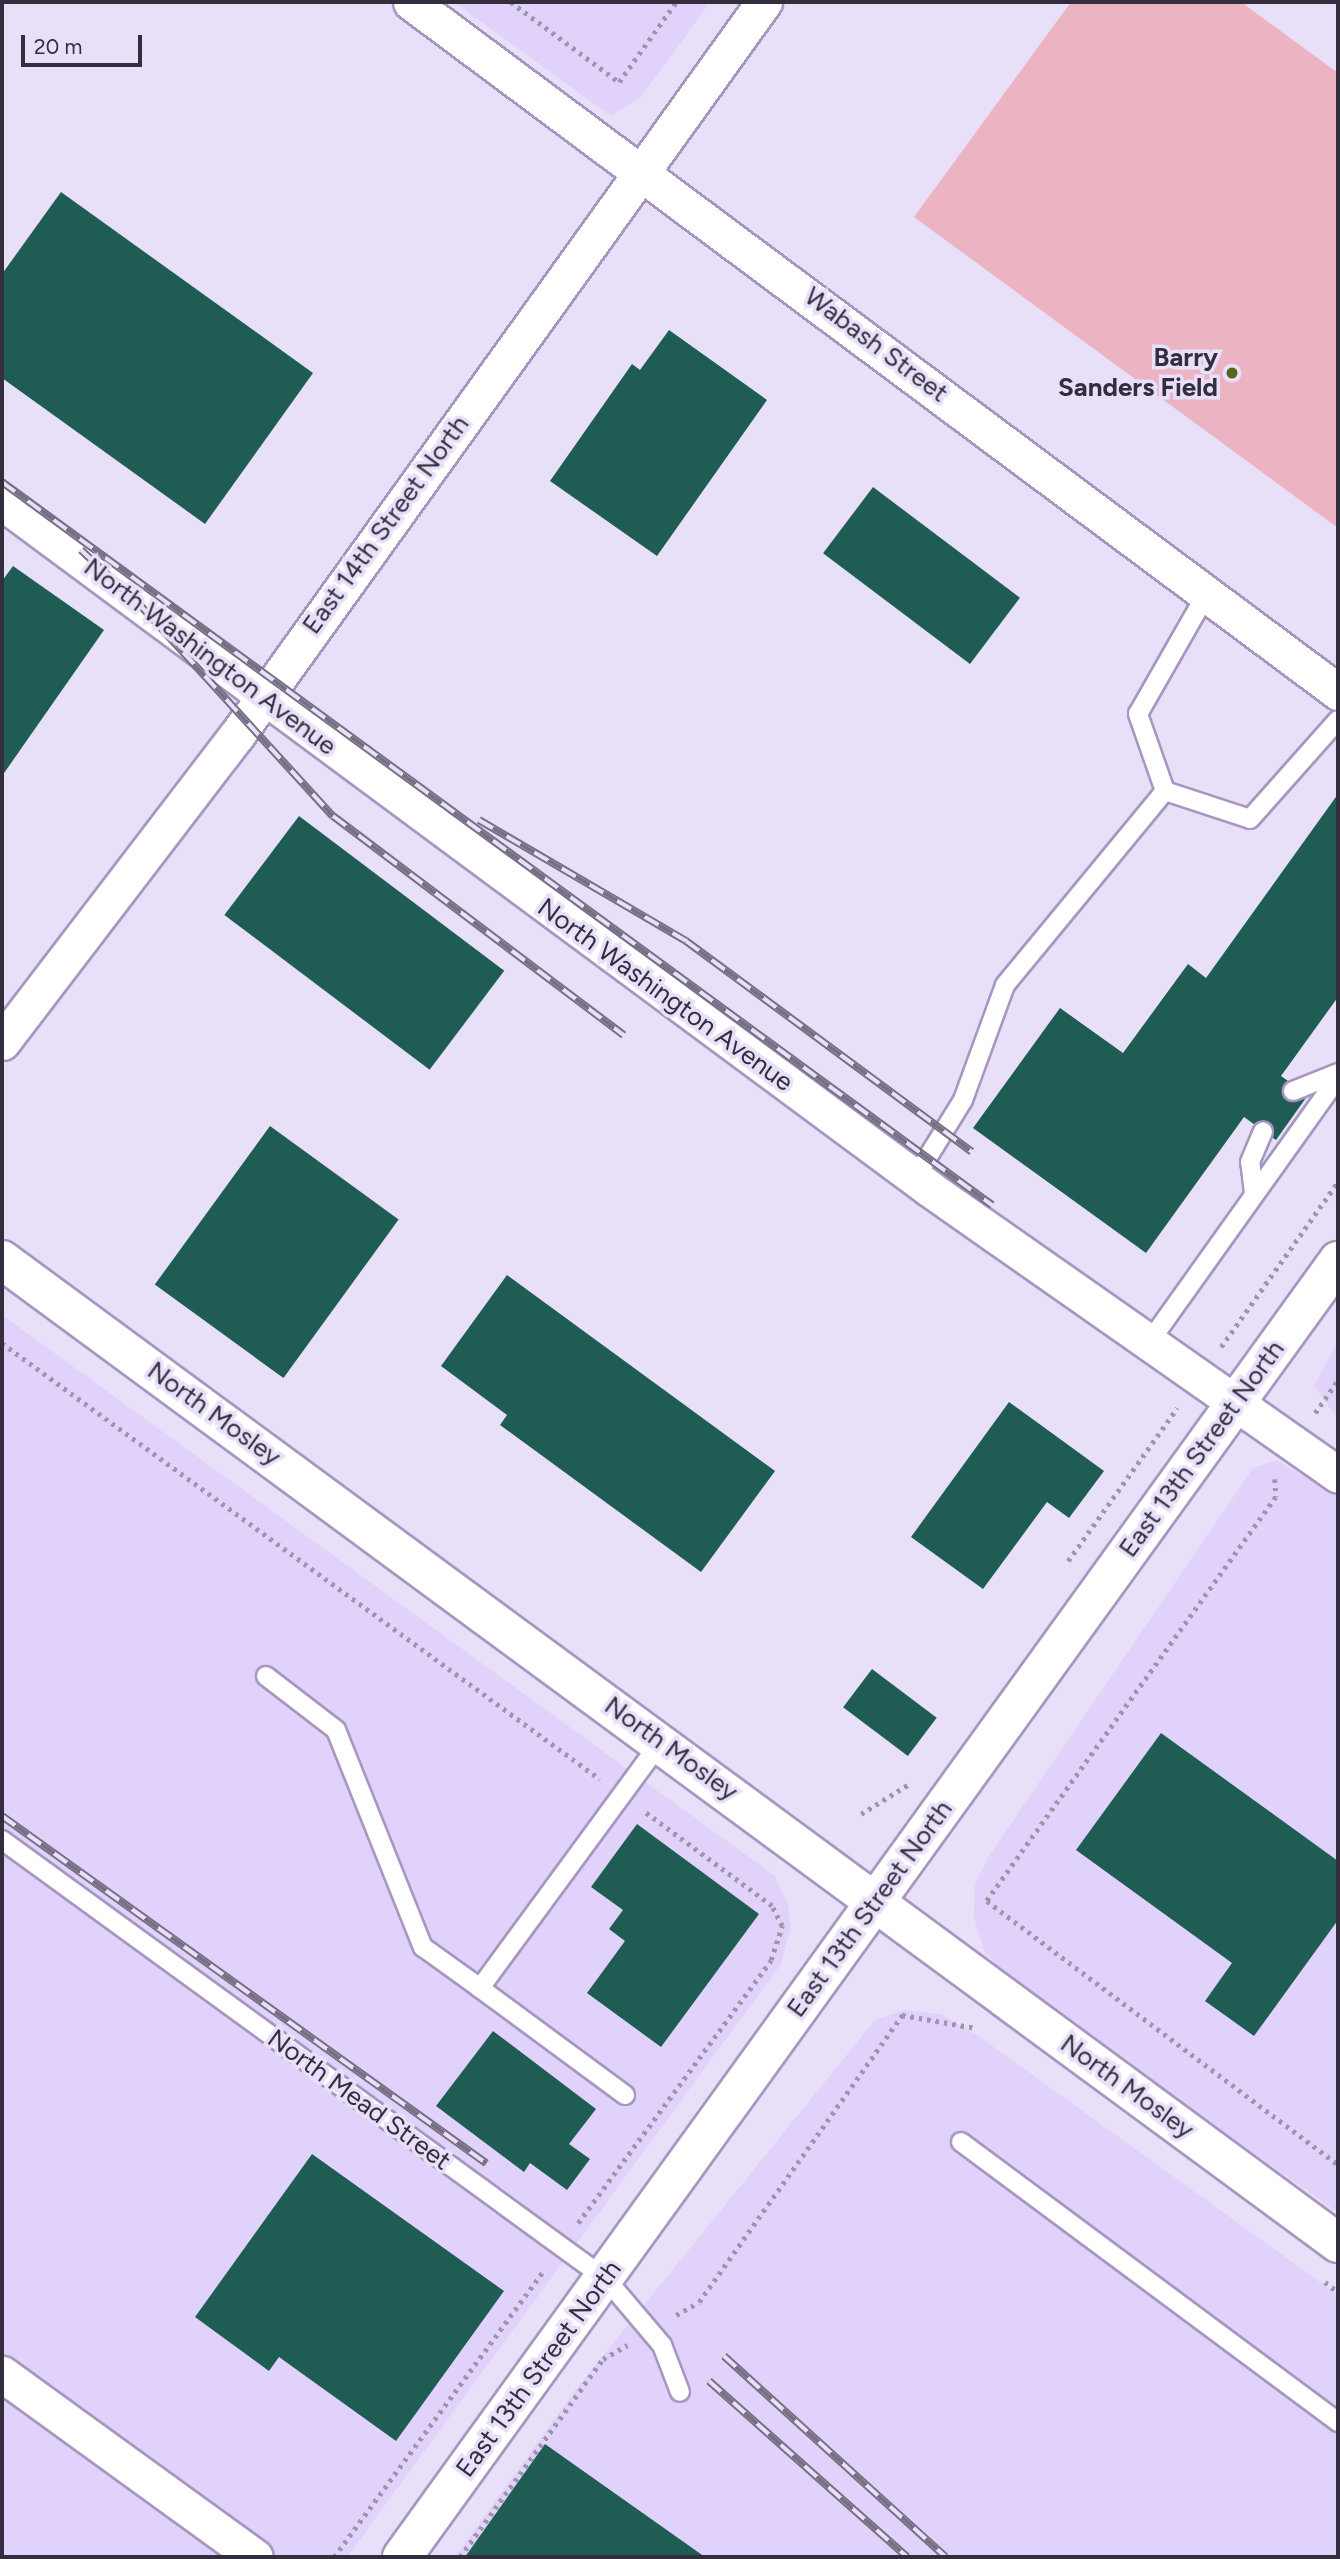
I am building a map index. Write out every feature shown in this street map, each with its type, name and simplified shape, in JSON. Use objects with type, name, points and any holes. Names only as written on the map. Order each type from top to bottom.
[{"type":"street","name":"Wabash Street","points":[[411,2],[642,170],[1338,692]]},
{"type":"street","name":"East 14th Street North","points":[[2,1042],[263,696],[764,2]]},
{"type":"street","name":"North Washington Avenue","points":[[2,502],[915,1178],[1197,1380],[1338,1475]]},
{"type":"street","name":"North Mosley","points":[[2,1260],[661,1742],[1338,2243]]},
{"type":"street","name":"East 13th Street North","points":[[402,2557],[606,2279],[1338,1261]]},
{"type":"street","points":[[2,2374],[255,2557]]},
{"type":"lane","points":[[1165,791],[1138,713],[1207,593]]},
{"type":"lane","points":[[1165,791],[1250,819],[1338,720]]},
{"type":"lane","points":[[915,1178],[963,1100],[1005,985],[1165,791]]},
{"type":"lane","points":[[1293,1091],[1338,1075]]},
{"type":"lane","points":[[1148,1345],[1338,1075]]},
{"type":"lane","points":[[1254,1193],[1250,1162],[1263,1132]]},
{"type":"lane","points":[[265,1676],[336,1730],[422,1947],[625,2095]]},
{"type":"lane","points":[[480,1987],[661,1742]]},
{"type":"lane","name":"North Mead Street","points":[[2,1840],[606,2279],[650,2331],[680,2392]]},
{"type":"lane","points":[[961,2142],[1338,2422]]},
{"type":"path","points":[[511,2],[619,82],[676,2]]},
{"type":"path","points":[[1061,1571],[1338,1182]]},
{"type":"path","points":[[2,1343],[772,1906],[782,1926]]},
{"type":"path","points":[[1338,1380],[1275,1471],[1276,1497],[986,1901],[1338,2165]]},
{"type":"path","points":[[861,1814],[917,1773]]},
{"type":"path","points":[[460,2557],[603,2359],[699,2302],[902,2015]]},
{"type":"shaded area","points":[[454,2],[710,2],[641,97],[611,116]]},
{"type":"shaded area","name":"Barry Sanders Field","points":[[1071,2],[1241,2],[1338,73],[1338,528],[914,217]]},
{"type":"shaded area","points":[[2,1315],[775,1876],[788,1905],[791,1926],[781,1964],[347,2557],[2,2557]]},
{"type":"shaded area","points":[[1338,1342],[1338,1419],[1314,1386]]},
{"type":"shaded area","points":[[1276,1460],[1338,1496],[1338,2213],[1012,1981],[985,1953],[974,1918],[975,1884],[989,1856],[1253,1468]]},
{"type":"shaded area","points":[[905,2010],[941,2014],[977,2035],[1338,2295],[1338,2557],[455,2557],[576,2389],[875,2020]]},
{"type":"building","points":[[61,192],[313,373],[205,524],[2,378],[2,274]]},
{"type":"building","points":[[669,330],[767,400],[657,556],[550,481],[632,364],[640,370]]},
{"type":"building","points":[[873,487],[1020,598],[970,664],[823,553]]},
{"type":"building","points":[[13,566],[104,630],[2,776],[2,581]]},
{"type":"building","points":[[1338,794],[1338,997],[1281,1076],[1308,1095],[1276,1140],[1244,1117],[1146,1253],[973,1128],[1060,1008],[1123,1053],[1188,964],[1206,978]]},
{"type":"building","points":[[299,816],[504,971],[430,1070],[224,915]]},
{"type":"building","points":[[270,1126],[399,1219],[283,1378],[155,1285]]},
{"type":"building","points":[[507,1275],[775,1471],[701,1572],[500,1425],[507,1415],[441,1366]]},
{"type":"building","points":[[1009,1402],[1104,1471],[1069,1518],[1047,1502],[983,1589],[911,1537]]},
{"type":"building","points":[[872,1669],[937,1718],[908,1756],[843,1707]]},
{"type":"building","points":[[1161,1733],[1338,1861],[1338,1920],[1254,2036],[1205,2001],[1232,1963],[1076,1850]]},
{"type":"building","points":[[637,1824],[759,1914],[661,2047],[587,1993],[625,1941],[609,1929],[623,1910],[591,1887]]},
{"type":"building","points":[[493,2031],[596,2109],[569,2144],[590,2159],[567,2190],[530,2163],[524,2172],[436,2106]]},
{"type":"building","points":[[312,2154],[504,2291],[396,2441],[279,2357],[269,2371],[195,2317]]},
{"type":"building","points":[[545,2444],[705,2557],[465,2557]]},
{"type":"railway","points":[[2,482],[992,1205]]},
{"type":"railway","points":[[81,550],[140,605],[333,816],[624,1035]]},
{"type":"railway","points":[[479,820],[686,941],[972,1152]]},
{"type":"railway","points":[[2,1816],[486,2163]]},
{"type":"railway","points":[[724,2356],[946,2557]]},
{"type":"railway","points":[[709,2381],[907,2557]]},
{"type":"place","name":"Barry Sanders Field","points":[[1232,373]]}]
